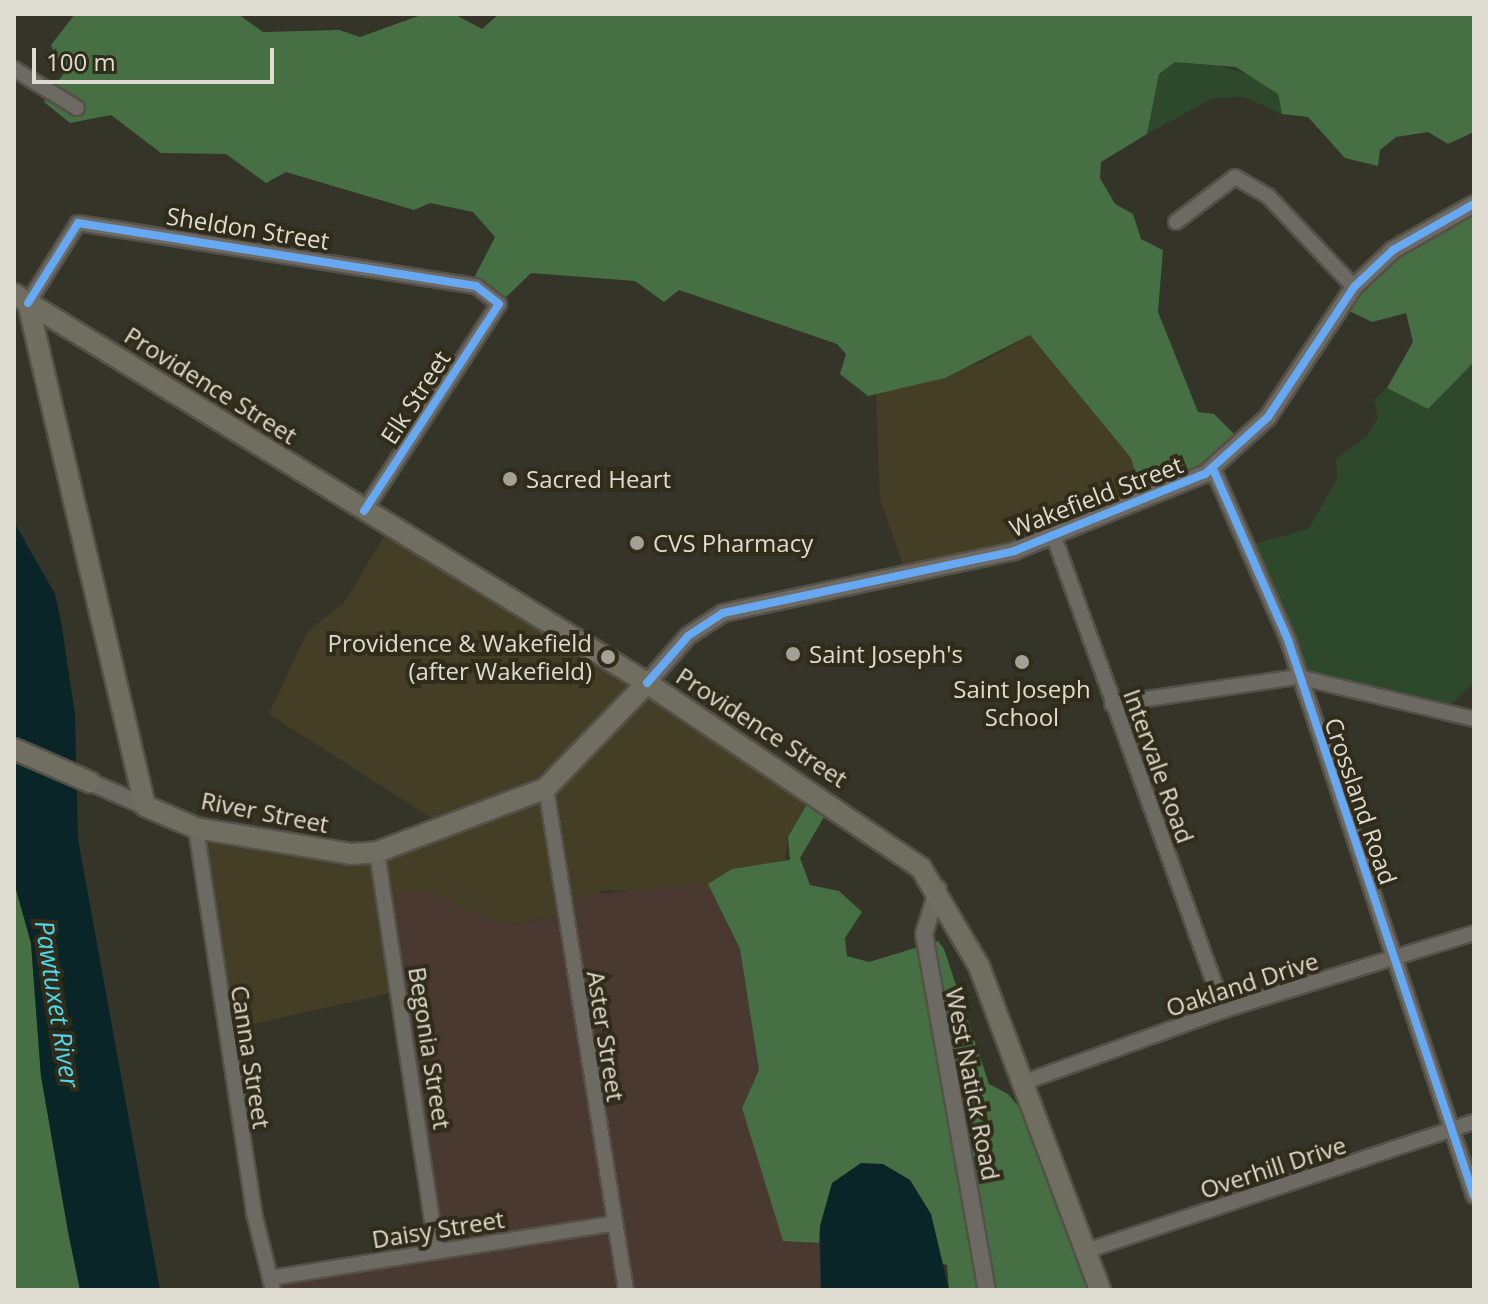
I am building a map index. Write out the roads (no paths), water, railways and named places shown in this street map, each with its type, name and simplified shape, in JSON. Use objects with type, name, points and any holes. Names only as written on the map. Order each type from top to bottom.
[{"type":"main road","name":"Providence Street","points":[[21,298],[647,683],[881,835],[938,889],[979,966],[1025,1082],[1100,1290]]},
{"type":"main road","points":[[21,298],[145,806]]},
{"type":"main road","name":"River Street","points":[[145,806],[196,828],[377,852],[546,788],[647,683]]},
{"type":"main road","points":[[14,749],[90,782]]},
{"type":"street","points":[[14,69],[77,108]]},
{"type":"street","points":[[1176,222],[1235,177],[1268,196],[1354,287]]},
{"type":"street","name":"Wakefield Street","points":[[647,683],[688,636],[723,613],[1054,537],[1213,469],[1286,394],[1354,287],[1393,250],[1474,204]]},
{"type":"street","name":"Sheldon Street","points":[[21,298],[78,223],[476,286],[499,304]]},
{"type":"street","name":"Elk Street","points":[[364,511],[499,304]]},
{"type":"street","name":"Crossland Road","points":[[1213,469],[1298,677],[1391,960],[1454,1129],[1474,1196]]},
{"type":"street","name":"Intervale Road","points":[[1054,537],[1224,1010]]},
{"type":"street","points":[[1112,704],[1298,677],[1474,719]]},
{"type":"street","points":[[90,782],[145,806]]},
{"type":"street","name":"Aster Street","points":[[546,788],[612,1224],[626,1290]]},
{"type":"street","name":"Canna Street","points":[[196,828],[254,1213],[271,1284]]},
{"type":"street","name":"Begonia Street","points":[[377,852],[437,1252]]},
{"type":"street","name":"West Natick Road","points":[[938,889],[925,916],[925,947],[987,1290]]},
{"type":"street","name":"Oakland Drive","points":[[1025,1082],[1224,1010],[1474,933]]},
{"type":"street","name":"Overhill Drive","points":[[1086,1251],[1474,1122]]},
{"type":"street","name":"Daisy Street","points":[[271,1284],[437,1252],[612,1224]]},
{"type":"water","name":"Pawtuxet River","points":[[14,522],[55,594],[61,621],[75,715],[78,839],[160,1290],[80,1290],[68,1232],[41,1076],[31,943],[14,882]]},
{"type":"water","points":[[861,1163],[883,1164],[910,1180],[931,1214],[949,1290],[821,1290],[820,1226],[832,1183]]},
{"type":"place","name":"Sacred Heart","points":[[510,479]]},
{"type":"place","name":"CVS Pharmacy","points":[[637,543]]},
{"type":"place","name":"Saint Joseph's","points":[[793,654]]},
{"type":"place","name":"Providence & Wakefield (after Wakefield)","points":[[608,657]]},
{"type":"place","name":"Saint Joseph School","points":[[1022,662]]}]
